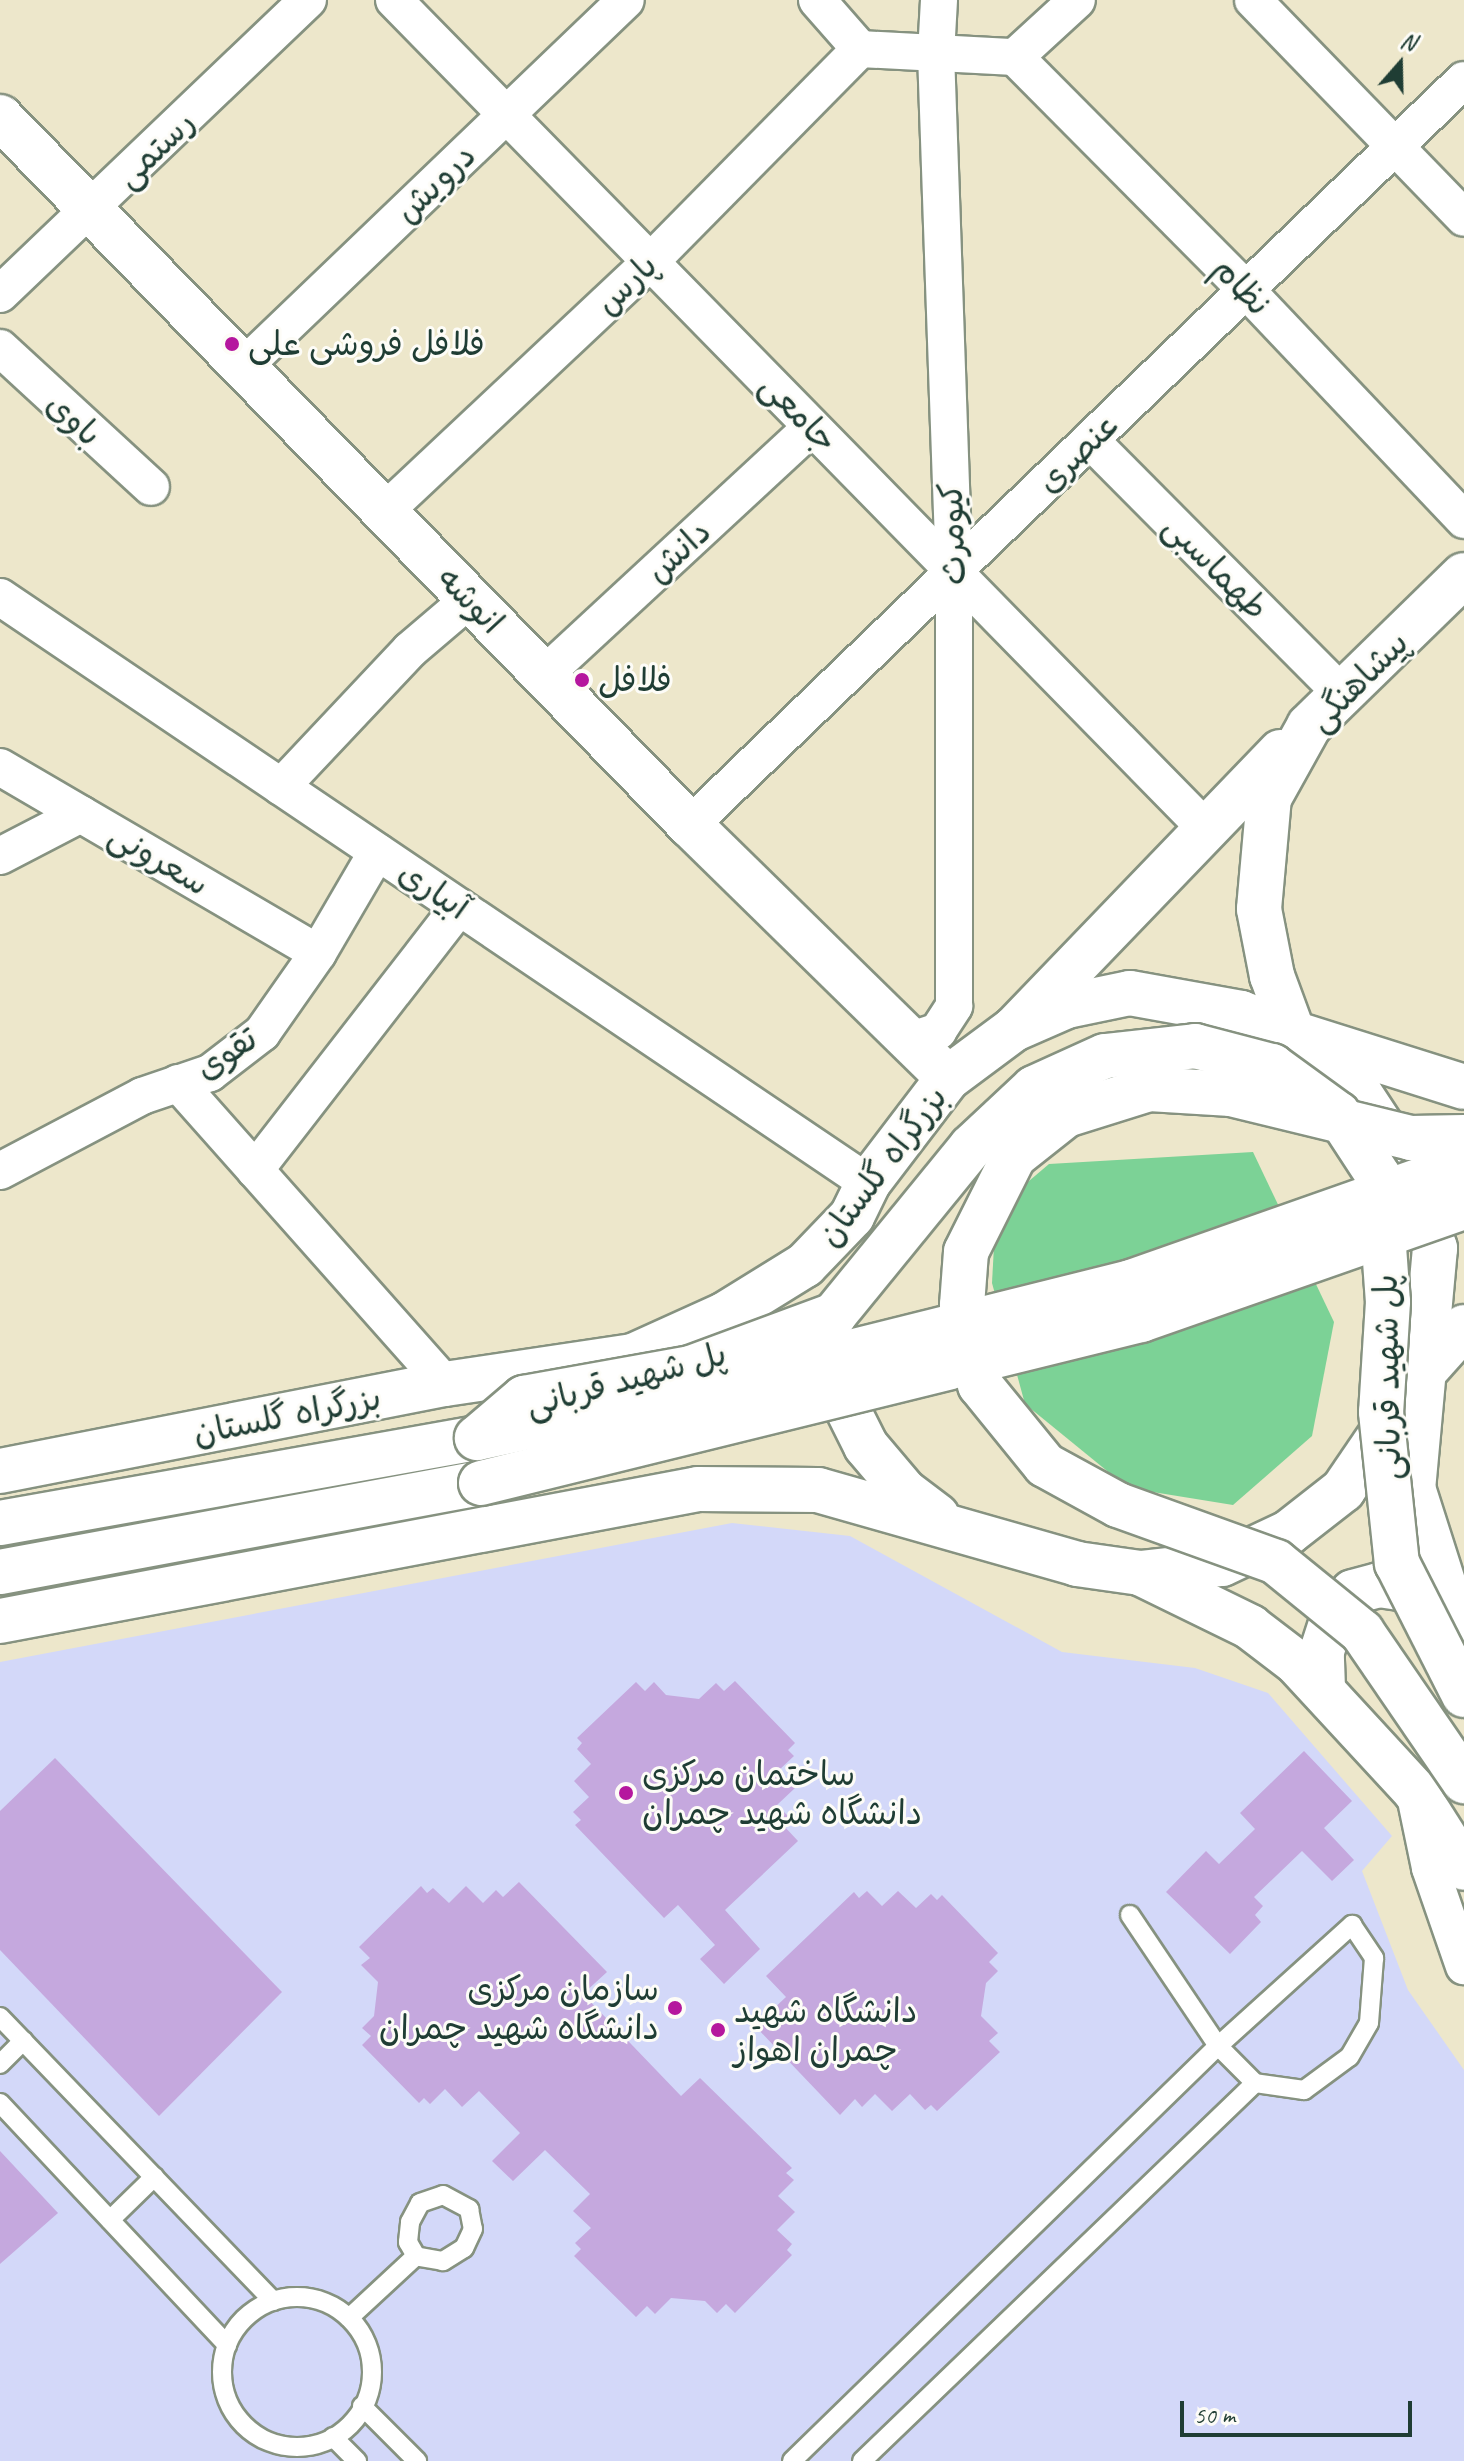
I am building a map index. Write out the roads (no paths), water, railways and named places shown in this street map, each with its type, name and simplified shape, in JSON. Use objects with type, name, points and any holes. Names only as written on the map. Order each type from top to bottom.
[{"type":"main road","name":"انوشه","points":[[0,117],[690,825],[948,1078]]},
{"type":"main road","name":"پیشاهنگی","points":[[1293,1033],[1272,976],[1259,909],[1269,798],[1309,726],[1464,575]]},
{"type":"main road","points":[[1014,1029],[1204,827],[1309,726]]},
{"type":"main road","name":"بزرگراه گلستان","points":[[0,1471],[445,1384],[633,1356],[724,1315],[805,1265],[860,1200],[948,1078],[1014,1029],[1067,1006],[1130,993],[1241,1013],[1293,1033],[1464,1087]]},
{"type":"main road","points":[[1293,1033],[1359,1092],[1407,1165],[1435,1248],[1413,1488],[1457,1615]]},
{"type":"main road","name":"پل شهید قربانی","points":[[477,1438],[524,1398],[691,1368],[834,1315],[971,1147],[1034,1088],[1105,1056],[1195,1046],[1272,1066],[1338,1114],[1379,1177],[1388,1302],[1381,1412],[1397,1563],[1464,1695]]},
{"type":"main road","points":[[1464,1137],[1411,1138],[1231,1094],[1149,1089],[1066,1115],[1014,1156],[966,1252],[962,1305],[980,1385],[1045,1465],[1118,1505],[1276,1562],[1362,1632],[1464,1781]]},
{"type":"main road","name":"پل شهید قربانی","points":[[477,1438],[686,1393],[1131,1282],[1464,1165]]},
{"type":"main road","points":[[860,1200],[832,1274],[828,1304],[830,1350],[840,1394],[883,1470],[927,1509],[952,1525]]},
{"type":"main road","name":"پل شهید قربانی","points":[[0,1572],[481,1483],[1141,1320],[1464,1207]]},
{"type":"main road","points":[[0,1621],[698,1489],[818,1490],[952,1525],[1077,1564],[1140,1573],[1222,1564],[1288,1533],[1343,1490],[1422,1374],[1464,1327]]},
{"type":"main road","points":[[0,1523],[477,1438]]},
{"type":"main road","points":[[1140,1573],[1250,1627],[1323,1689],[1415,1791],[1464,1868]]},
{"type":"main road","points":[[1323,1689],[1322,1651],[1334,1613],[1353,1592],[1379,1585],[1426,1592],[1457,1615]]},
{"type":"street","name":"رستمی","points":[[0,294],[92,211],[308,0]]},
{"type":"street","name":"جامعی","points":[[394,0],[1204,827]]},
{"type":"street","name":"درویش","points":[[243,367],[626,0]]},
{"type":"street","points":[[817,0],[860,49],[1015,57],[1077,0]]},
{"type":"street","name":"کیومرث","points":[[908,1041],[938,1031],[954,1006],[954,571],[936,54],[939,0]]},
{"type":"street","points":[[1253,0],[1464,218]]},
{"type":"street","name":"پارس","points":[[385,511],[650,262],[860,49]]},
{"type":"street","name":"نظام","points":[[1015,57],[1246,290],[1464,520]]},
{"type":"street","name":"عنصری","points":[[690,825],[1464,80]]},
{"type":"street","name":"باوی","points":[[0,348],[151,487]]},
{"type":"street","name":"دانش","points":[[544,675],[812,427]]},
{"type":"street","name":"طهماسبی","points":[[1090,440],[1342,694]]},
{"type":"street","name":"آبیاری","points":[[0,597],[459,907],[860,1200]]},
{"type":"street","points":[[281,787],[410,650],[470,599]]},
{"type":"street","name":"سعرونی","points":[[0,767],[318,953]]},
{"type":"street","points":[[0,856],[81,814]]},
{"type":"street","name":"تقوی","points":[[0,1171],[142,1096],[210,1073],[262,1033],[318,953],[377,852]]},
{"type":"street","points":[[255,1170],[459,907]]},
{"type":"street","points":[[178,1083],[445,1384]]},
{"type":"street","points":[[1415,1791],[1430,1868],[1464,1966]]},
{"type":"lane","points":[[792,2461],[1218,2046],[1352,1925],[1374,1958],[1369,2023],[1349,2057],[1304,2090],[1255,2083],[1218,2046],[1130,1915]]},
{"type":"lane","points":[[0,2017],[273,2301]]},
{"type":"lane","points":[[0,2064],[23,2041]]},
{"type":"lane","points":[[862,2461],[1255,2083]]},
{"type":"lane","points":[[0,2103],[227,2345]]},
{"type":"lane","points":[[110,2220],[154,2177]]},
{"type":"lane","points":[[349,2318],[416,2256]]},
{"type":"lane","points":[[289,2296],[325,2301],[349,2318],[371,2355],[371,2392],[352,2423],[322,2443],[285,2447],[251,2433],[228,2405],[220,2369],[230,2334],[254,2308],[289,2296]]},
{"type":"lane","points":[[362,2406],[417,2461]]},
{"type":"lane","points":[[333,2437],[357,2461]]},
{"type":"place","name":"فلافل فروشی علی","points":[[232,344]]},
{"type":"place","name":"فلافل","points":[[582,680]]},
{"type":"place","name":"ساختمان مرکزی دانشگاه شهید چمران","points":[[626,1793]]},
{"type":"place","name":"سازمان مرکزی دانشگاه شهید چمران","points":[[675,2008]]},
{"type":"place","name":"دانشگاه شهید چمران اهواز","points":[[718,2030]]}]
